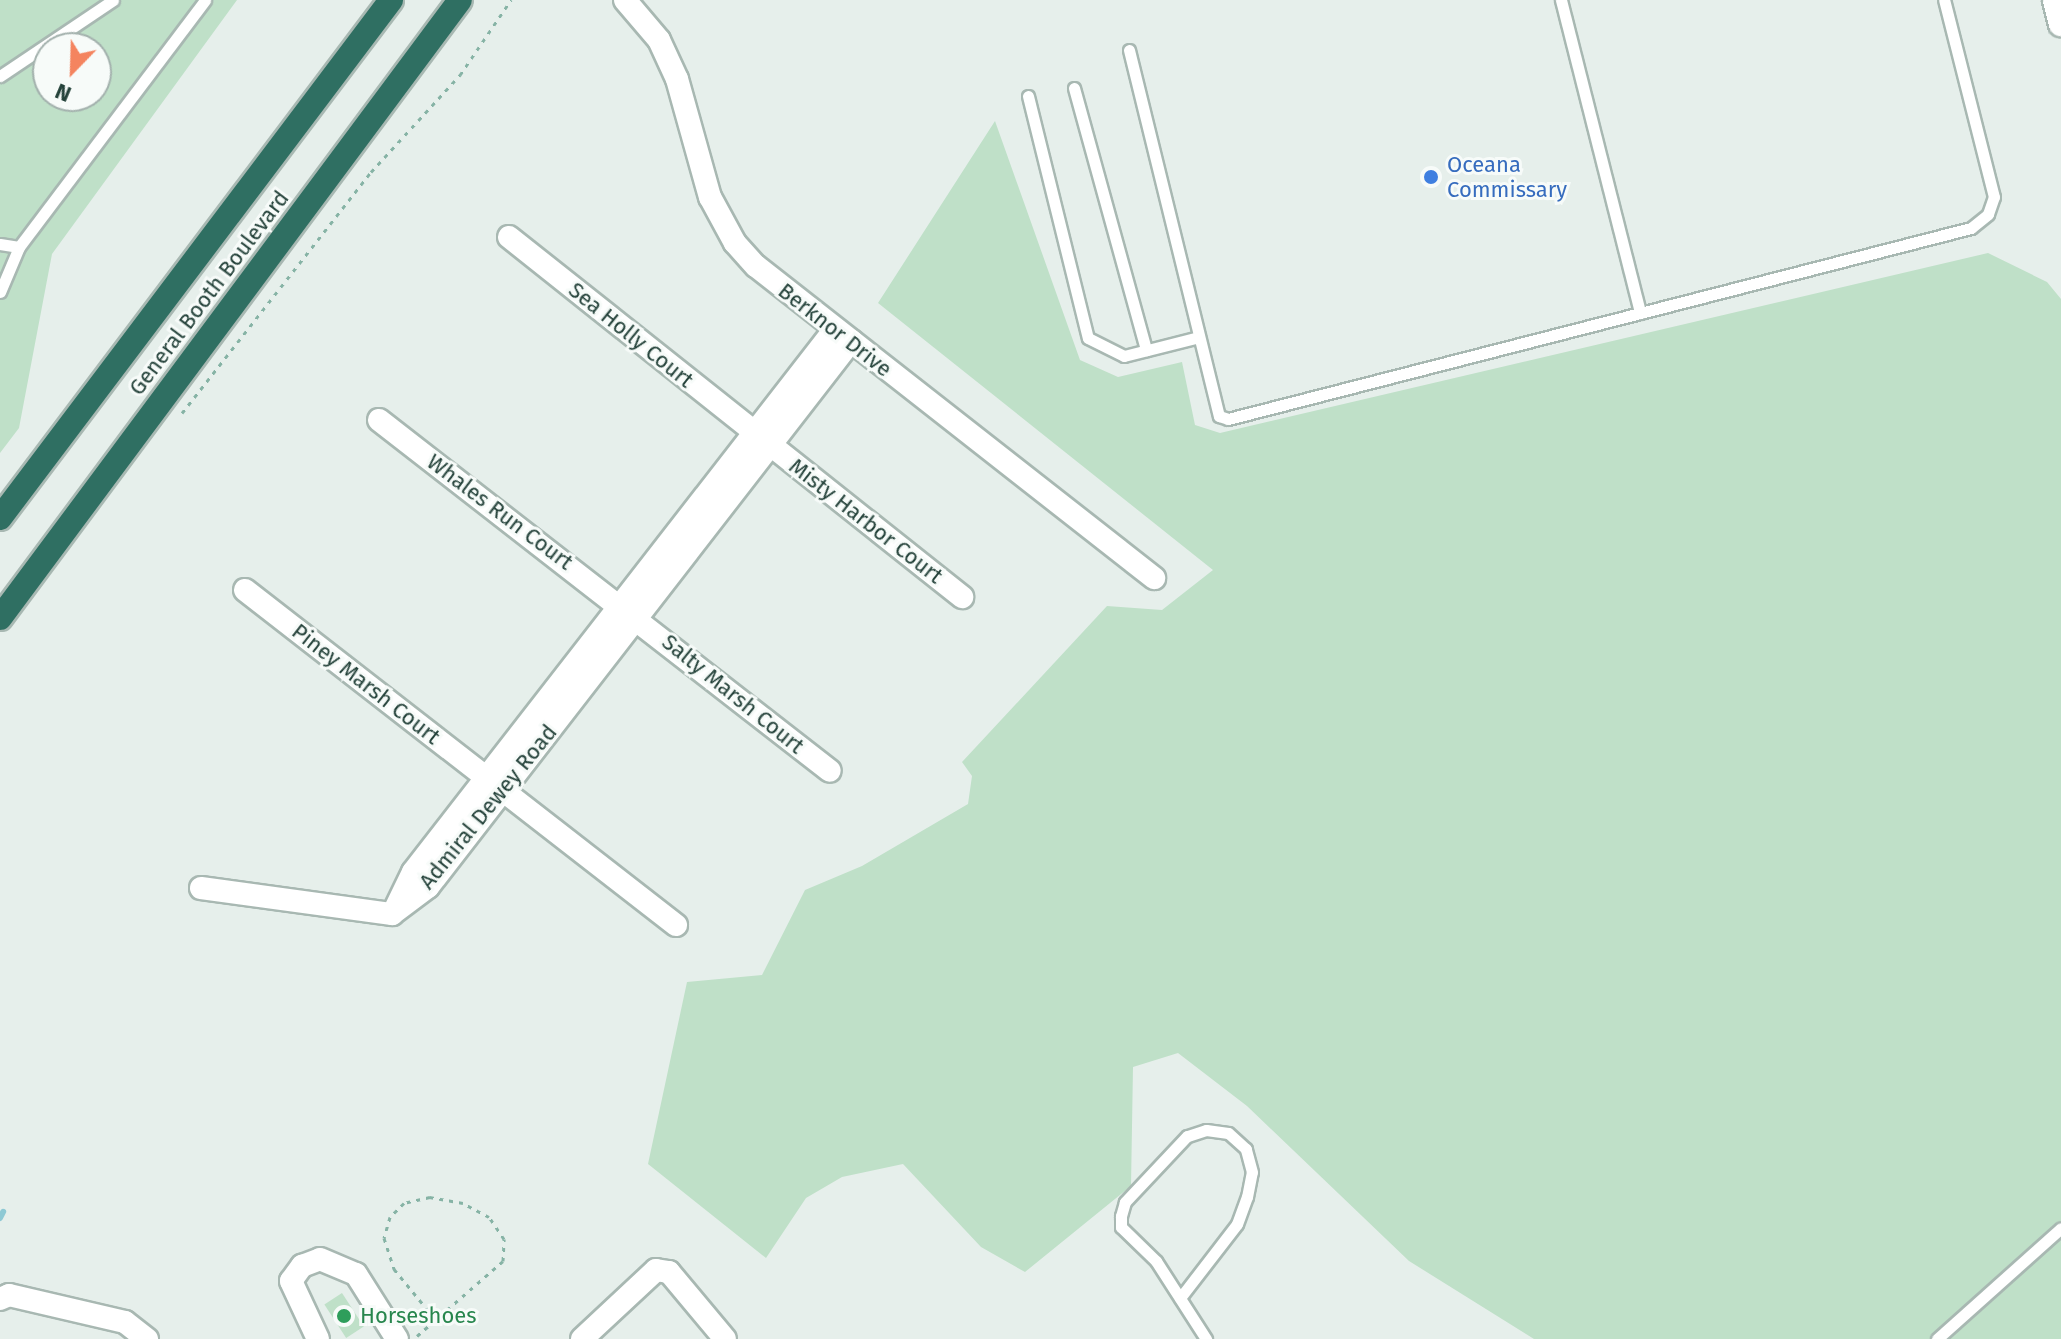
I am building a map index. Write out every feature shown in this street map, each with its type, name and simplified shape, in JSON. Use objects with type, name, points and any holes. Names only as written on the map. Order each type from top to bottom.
[{"type":"highway","name":"General Booth Boulevard","points":[[0,518],[391,0]]},
{"type":"highway","name":"General Booth Boulevard","points":[[0,618],[460,0]]},
{"type":"main road","points":[[2055,0],[2061,24]]},
{"type":"street","name":"Berknor Drive","points":[[625,0],[659,40],[677,79],[710,197],[735,243],[782,289],[1154,578]]},
{"type":"street","name":"Sea Holly Court","points":[[509,237],[761,440]]},
{"type":"street","name":"Admiral Dewey Road","points":[[201,888],[392,914],[413,872],[494,784],[843,335]]},
{"type":"street","name":"Whales Run Court","points":[[379,420],[629,610]]},
{"type":"street","name":"Misty Harbor Court","points":[[761,440],[962,597]]},
{"type":"street","name":"Piney Marsh Court","points":[[245,590],[676,925]]},
{"type":"street","name":"Salty Marsh Court","points":[[629,610],[830,771]]},
{"type":"street","points":[[318,1339],[291,1281],[302,1266],[320,1259],[356,1274],[397,1339]]},
{"type":"street","points":[[582,1339],[656,1270],[669,1272],[717,1336]]},
{"type":"street","points":[[0,1299],[9,1295],[125,1322],[147,1339]]},
{"type":"lane","points":[[0,76],[113,0]]},
{"type":"lane","points":[[0,292],[19,247],[205,0]]},
{"type":"lane","points":[[1561,0],[1640,313]]},
{"type":"lane","points":[[1129,50],[1219,416],[1228,419],[1971,228],[1988,214],[1994,197],[1944,0]]},
{"type":"lane","points":[[1074,88],[1146,350]]},
{"type":"lane","points":[[1028,96],[1088,338],[1124,356],[1199,337]]},
{"type":"lane","points":[[0,244],[19,247]]},
{"type":"lane","points":[[1180,1298],[1237,1224],[1247,1197],[1252,1172],[1246,1149],[1228,1133],[1206,1130],[1187,1136],[1125,1202],[1121,1227],[1156,1261],[1206,1339]]},
{"type":"lane","points":[[1937,1339],[2061,1228]]},
{"type":"path","points":[[181,414],[371,172],[460,75],[511,0]]},
{"type":"path","points":[[414,1339],[436,1320],[503,1261],[504,1239],[489,1217],[463,1203],[430,1197],[404,1203],[390,1217],[384,1238],[394,1269],[436,1320]]},
{"type":"green space","points":[[0,0],[237,0],[52,254],[19,428],[0,453]]},
{"type":"green space","points":[[995,121],[1080,360],[1118,377],[1182,362],[1195,425],[1220,433],[1988,253],[2047,282],[2061,299],[2061,1339],[1534,1339],[1409,1261],[1247,1106],[1178,1053],[1133,1067],[1131,1186],[1025,1272],[981,1247],[903,1164],[842,1177],[806,1198],[766,1258],[648,1164],[687,982],[762,975],[805,890],[862,866],[968,804],[972,776],[962,762],[1107,606],[1162,610],[1213,570],[878,303]]},
{"type":"green space","name":"Horseshoes","points":[[342,1293],[364,1327],[346,1338],[324,1304]]},
{"type":"waterway","points":[[0,1218],[3,1212]]},
{"type":"place","name":"Oceana Commissary","points":[[1431,177]]},
{"type":"place","name":"Horseshoes","points":[[344,1316]]}]
